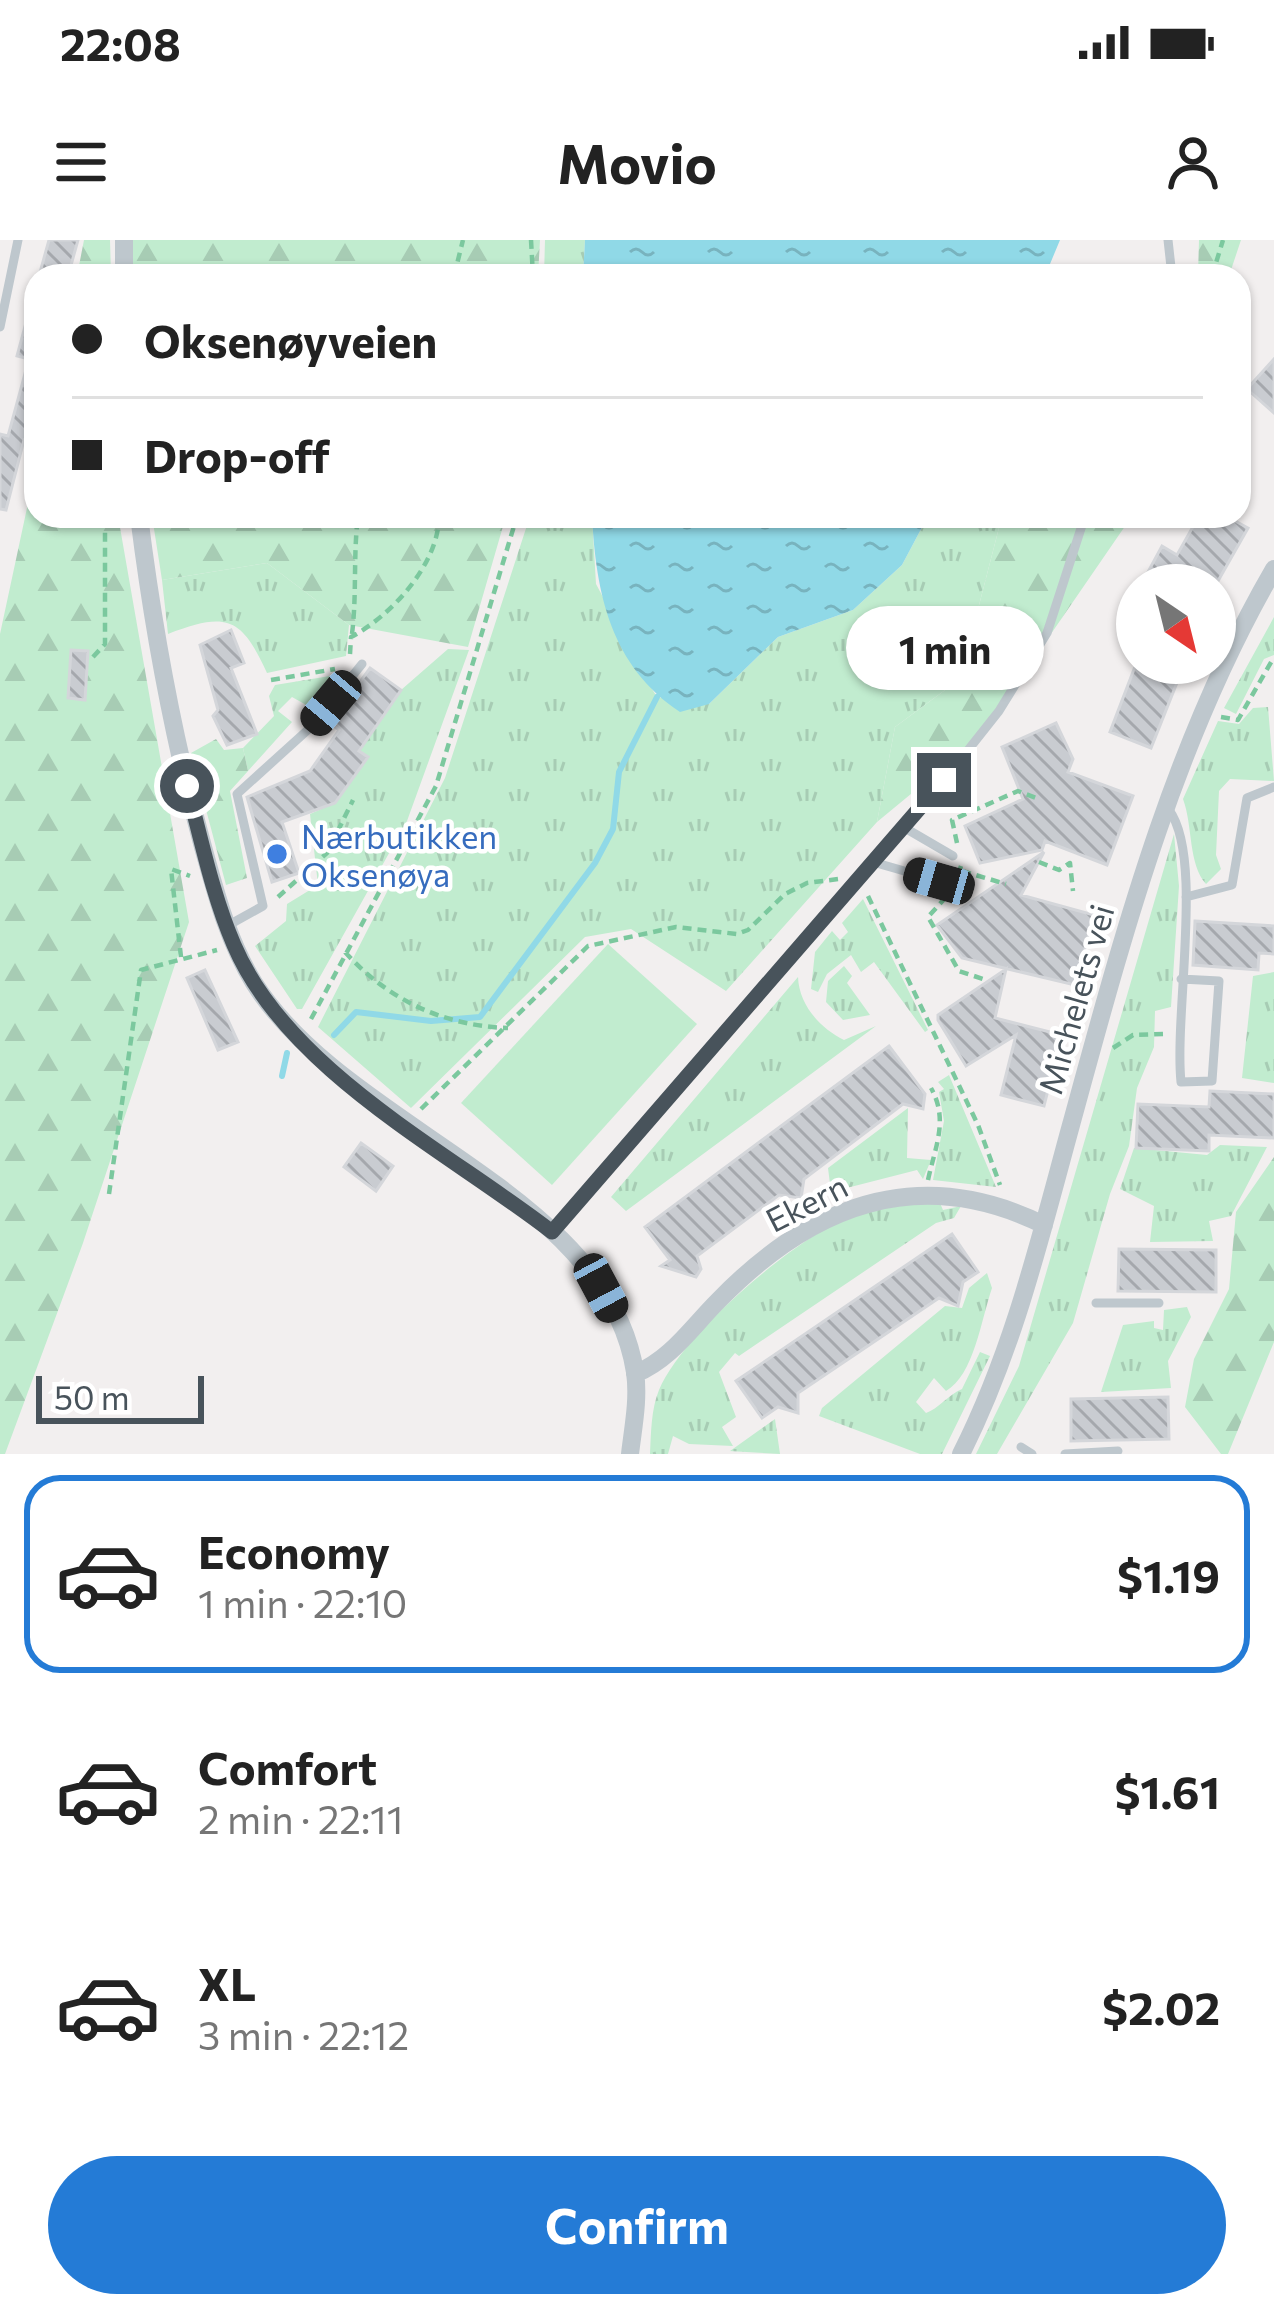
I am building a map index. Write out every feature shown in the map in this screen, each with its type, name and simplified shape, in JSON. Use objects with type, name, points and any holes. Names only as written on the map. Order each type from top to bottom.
[{"type":"street","points":[[141,528],[177,752],[235,947],[265,998],[300,1040],[356,1090],[552,1232],[601,1288],[619,1320],[635,1374],[630,1454]]},
{"type":"street","name":"Michelets vei","points":[[961,1454],[1004,1363],[1131,907],[1166,806],[1204,713],[1274,569]]},
{"type":"street","name":"Ekern","points":[[635,1374],[670,1353],[754,1265],[795,1236],[874,1201],[926,1194],[981,1199],[1044,1225]]},
{"type":"lane","points":[[0,327],[4,273],[18,240]]},
{"type":"lane","points":[[552,1232],[905,828],[999,712],[1047,633],[1081,528]]},
{"type":"lane","points":[[227,926],[263,906],[237,794],[311,727],[362,664]]},
{"type":"lane","points":[[1186,897],[1232,885],[1247,798],[1274,788]]},
{"type":"lane","points":[[1166,806],[1184,837],[1186,897],[1180,979],[1181,1082],[1211,1081],[1219,981],[1180,979]]},
{"type":"lane","points":[[905,828],[953,856]]},
{"type":"lane","points":[[873,862],[939,881]]},
{"type":"lane","points":[[1096,1303],[1159,1303]]},
{"type":"lane","points":[[1021,1447],[1032,1454]]},
{"type":"lane","points":[[1066,1454],[1118,1451]]},
{"type":"path","points":[[93,658],[105,644],[105,528]]},
{"type":"path","points":[[271,680],[335,669],[351,678],[359,580],[352,565],[357,528]]},
{"type":"path","points":[[351,637],[383,620],[422,567],[439,528]]},
{"type":"path","points":[[300,1040],[436,786],[513,528]]},
{"type":"path","points":[[1204,713],[1238,720],[1274,657]]},
{"type":"path","points":[[983,979],[958,971],[928,917],[962,871],[952,820],[1018,791],[1036,798]]},
{"type":"path","points":[[263,906],[289,890],[327,854],[353,800]]},
{"type":"path","points":[[1039,862],[1059,870],[1070,863],[1073,891]]},
{"type":"path","points":[[182,957],[172,869],[213,883]]},
{"type":"path","points":[[962,871],[1006,884]]},
{"type":"path","points":[[405,1123],[589,946],[676,927],[737,934],[748,930],[785,894],[807,883],[859,877],[978,1125],[1000,1187]]},
{"type":"path","points":[[109,1194],[141,970],[235,947]]},
{"type":"path","points":[[345,952],[397,997],[432,1014],[472,1027],[508,1028]]},
{"type":"path","points":[[1118,1048],[1133,1035],[1161,1034]]},
{"type":"path","points":[[926,1194],[940,1136],[941,1111],[931,1088]]},
{"type":"green space","points":[[84,240],[110,240],[111,264],[79,264]]},
{"type":"green space","points":[[122,240],[540,240],[539,264],[121,264]]},
{"type":"green space","points":[[545,240],[585,240],[584,264],[544,264]]},
{"type":"green space","points":[[1199,240],[1241,240],[1233,264],[1198,264]]},
{"type":"green space","points":[[24,522],[24,528],[120,528],[189,922],[83,1243],[5,1454],[0,1454],[0,634]]},
{"type":"green space","points":[[154,528],[503,528],[468,647],[349,625],[267,563],[162,580]]},
{"type":"green space","points":[[526,528],[593,528],[596,584],[657,697],[709,704],[778,637],[853,610],[902,565],[922,528],[999,528],[960,679],[895,727],[877,822],[726,991],[631,929],[585,937],[411,1108],[318,1027],[445,778]]},
{"type":"green space","points":[[999,528],[1124,528],[980,737],[877,822],[895,727],[960,679]]},
{"type":"green space","points":[[267,563],[349,625],[346,656],[267,673],[249,640],[230,624],[204,623],[168,634],[162,580]]},
{"type":"green space","points":[[1274,617],[1274,655],[1264,659],[1236,714],[1224,708]]},
{"type":"green space","points":[[448,649],[469,650],[407,821],[302,1009],[297,1009],[255,946],[286,921],[287,904],[318,885],[310,814],[335,803],[367,758],[359,751],[401,690]]},
{"type":"green space","points":[[330,676],[338,682],[323,702],[308,706],[292,697],[278,711],[292,722],[248,771],[243,748],[274,716],[269,696],[275,685]]},
{"type":"green space","points":[[1268,707],[1274,781],[1230,779],[1219,791],[1216,855],[1221,869],[1206,884],[1196,866],[1183,799],[1218,721],[1239,724],[1253,708]]},
{"type":"green space","points":[[216,739],[224,750],[243,748],[248,771],[230,791],[247,878],[226,885],[191,753]]},
{"type":"green space","points":[[1174,834],[1179,886],[1171,1007],[1155,1011],[1154,1047],[1137,1088],[1129,1146],[1110,1194],[1073,1323],[997,1454],[976,1454],[1019,1366]]},
{"type":"green space","points":[[863,899],[925,1032],[874,962],[861,972],[851,955],[827,974],[818,992],[811,989],[815,952],[832,931],[840,940],[848,932],[842,923]]},
{"type":"green space","points":[[608,944],[697,1024],[552,1185],[461,1103]]},
{"type":"green space","points":[[844,966],[852,976],[847,983],[870,1015],[843,1020],[826,1002],[828,981]]},
{"type":"green space","points":[[1274,972],[1274,1083],[1242,1078],[1253,976]]},
{"type":"green space","points":[[798,977],[807,1006],[835,1035],[844,1040],[876,1026],[626,1211],[611,1197]]},
{"type":"green space","points":[[949,1075],[996,1187],[933,1180],[944,1121],[939,1092],[944,1089],[938,1082]]},
{"type":"green space","points":[[908,1108],[907,1158],[931,1160],[923,1179],[917,1170],[831,1192],[828,1168]]},
{"type":"green space","points":[[1220,1145],[1267,1147],[1231,1216],[1209,1221],[1213,1241],[1150,1242],[1154,1206],[1120,1189],[1134,1148],[1207,1155]]},
{"type":"green space","points":[[1274,1157],[1274,1342],[1228,1454],[1221,1454],[1185,1407],[1194,1359],[1229,1289],[1236,1212]]},
{"type":"green space","points":[[940,1203],[943,1210],[961,1206],[954,1218],[936,1223],[739,1356],[735,1353],[719,1372],[736,1417],[722,1427],[733,1446],[689,1444],[673,1436],[668,1454],[650,1454],[653,1413],[671,1368],[738,1294],[793,1250],[840,1221],[877,1209]]},
{"type":"green space","points":[[987,1273],[992,1288],[963,1373],[946,1391],[934,1378],[916,1402],[926,1413],[935,1408],[962,1389],[980,1352],[990,1356],[942,1454],[920,1454],[819,1416],[822,1408],[945,1306],[962,1308],[969,1288]]},
{"type":"green space","points":[[1187,1307],[1191,1317],[1168,1361],[1171,1388],[1101,1392],[1123,1325],[1154,1321],[1154,1328],[1163,1330],[1164,1310]]},
{"type":"green space","points":[[775,1419],[780,1454],[729,1451],[730,1451]]},
{"type":"water","points":[[585,240],[1060,240],[1050,264],[584,264]]},
{"type":"water","points":[[593,528],[922,528],[902,565],[853,610],[778,637],[709,704],[680,712],[657,694],[623,650],[598,573]]},
{"type":"building","points":[[49,240],[78,240],[71,264],[42,264]]},
{"type":"building","points":[[24,330],[24,358],[17,356]]},
{"type":"building","points":[[1274,359],[1274,413],[1251,393],[1251,385]]},
{"type":"building","points":[[24,377],[24,440],[6,510],[0,509],[0,434],[8,436]]},
{"type":"building","points":[[1192,528],[1248,528],[1228,564],[1152,564],[1162,546],[1177,555]]},
{"type":"building","points":[[231,630],[244,663],[231,668],[257,734],[227,745],[213,716],[218,710],[200,645]]},
{"type":"building","points":[[71,650],[88,651],[85,700],[68,698]]},
{"type":"building","points":[[370,668],[401,690],[359,751],[368,757],[335,803],[282,822],[299,873],[272,882],[247,797],[310,771],[339,730],[330,723]]},
{"type":"building","points":[[1128,684],[1176,684],[1151,748],[1110,732]]},
{"type":"building","points":[[1056,723],[1073,759],[1068,772],[1133,796],[1107,865],[1045,841],[1042,850],[980,863],[965,826],[1023,799],[1002,747]]},
{"type":"building","points":[[1044,852],[1021,895],[1094,915],[1075,985],[962,958],[937,925]]},
{"type":"building","points":[[1195,921],[1274,926],[1274,954],[1259,953],[1258,970],[1193,965]]},
{"type":"building","points":[[1006,969],[995,1018],[1062,1035],[1044,1106],[1001,1095],[1016,1035],[966,1066],[938,1020],[938,1015]]},
{"type":"building","points":[[205,970],[238,1042],[218,1050],[187,978]]},
{"type":"building","points":[[889,1046],[925,1094],[923,1109],[903,1104],[804,1179],[801,1198],[779,1195],[697,1256],[701,1269],[696,1277],[661,1266],[670,1260],[645,1227]]},
{"type":"building","points":[[1210,1091],[1274,1094],[1274,1138],[1209,1135],[1209,1151],[1136,1148],[1138,1104],[1209,1107]]},
{"type":"building","points":[[361,1143],[393,1166],[376,1191],[344,1167]]},
{"type":"building","points":[[952,1234],[978,1272],[963,1282],[958,1306],[939,1298],[798,1393],[798,1413],[778,1407],[762,1418],[736,1381]]},
{"type":"building","points":[[1119,1249],[1216,1250],[1216,1292],[1118,1291]]},
{"type":"building","points":[[1168,1397],[1169,1439],[1071,1441],[1071,1399]]},
{"type":"waterway","points":[[334,1035],[356,1012],[431,1021],[480,1017],[595,863],[613,829],[619,772],[657,697]]},
{"type":"waterway","points":[[282,1076],[287,1053]]},
{"type":"place","name":"Nærbutikken Oksenøya","points":[[277,854]]},
{"type":"route","points":[[187,786],[235,947],[276,1013],[356,1090],[552,1232],[944,780]]}]
